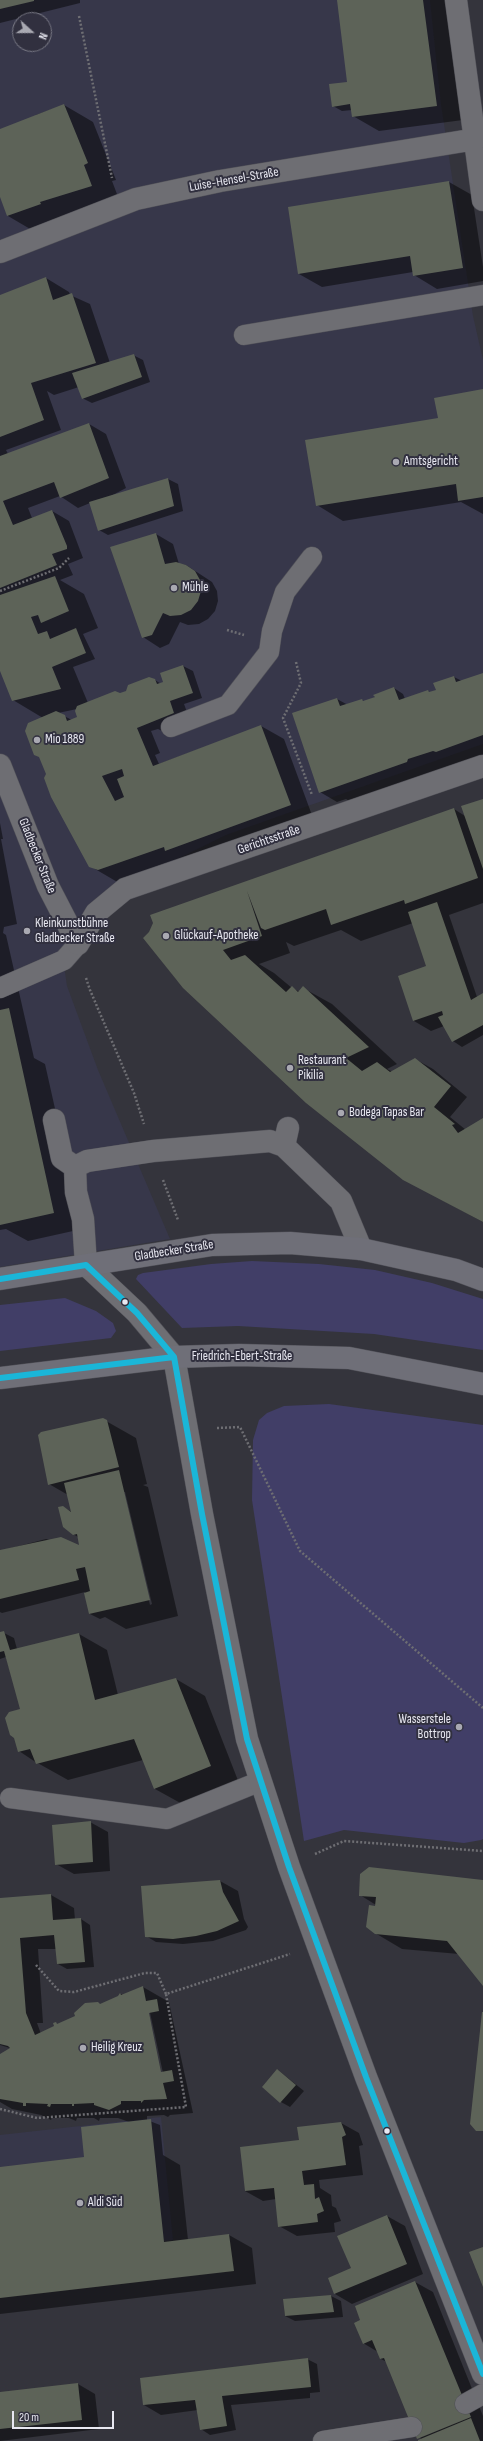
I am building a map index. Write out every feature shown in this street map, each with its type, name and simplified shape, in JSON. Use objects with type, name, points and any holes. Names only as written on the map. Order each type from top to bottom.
[{"type":"main road","name":"Gladbecker Straße","points":[[86,1265],[230,1244],[290,1243],[361,1250],[456,1270],[483,1280]]},
{"type":"main road","points":[[0,1279],[86,1265]]},
{"type":"main road","name":"Friedrich-Ebert-Straße","points":[[0,1378],[174,1357],[239,1355],[349,1358],[483,1384]]},
{"type":"street","points":[[456,0],[477,102],[476,138],[483,200]]},
{"type":"street","name":"Luise-Hensel-Straße","points":[[0,252],[136,199],[220,181],[476,138]]},
{"type":"street","name":"Gladbecker Straße","points":[[0,765],[48,886],[78,944]]},
{"type":"street","name":"Gerichtsstraße","points":[[78,944],[96,913],[125,890],[483,766]]},
{"type":"street","points":[[54,1120],[62,1158],[75,1167]]},
{"type":"street","points":[[75,1167],[87,1160],[153,1150],[270,1141],[286,1137],[342,1201],[361,1250]]},
{"type":"street","points":[[75,1167],[76,1192],[83,1219],[86,1265],[137,1313],[174,1357],[247,1739],[289,1866],[366,2077],[483,2374]]},
{"type":"lane","points":[[244,335],[483,295]]},
{"type":"lane","points":[[171,727],[228,705],[269,652],[272,631],[284,592],[312,557]]},
{"type":"lane","points":[[0,988],[64,960],[78,944]]},
{"type":"lane","points":[[10,1798],[167,1819],[261,1781]]},
{"type":"lane","points":[[465,2404],[483,2394]]},
{"type":"lane","points":[[323,2441],[412,2426]]},
{"type":"path","points":[[79,16],[117,206]]},
{"type":"path","points":[[0,591],[59,568],[69,558]]},
{"type":"path","points":[[227,630],[243,635]]},
{"type":"path","points":[[272,631],[290,637],[301,683],[283,718],[322,822]]},
{"type":"path","points":[[78,944],[90,990],[134,1093],[188,1249]]},
{"type":"path","points":[[187,1429],[240,1427],[300,1551],[483,1708]]},
{"type":"path","points":[[289,1866],[344,1841],[483,1851]]},
{"type":"path","points":[[166,1994],[317,1945]]},
{"type":"path","points":[[0,2109],[37,2118],[186,2107],[166,1994],[157,1972],[145,1973],[74,1992],[59,1991],[36,1965]]},
{"type":"shaded area","points":[[0,0],[430,0],[441,104],[473,316],[483,360],[483,744],[226,835],[123,886],[62,952],[67,986],[98,1070],[170,1239],[0,1267]]},
{"type":"shaded area","points":[[252,1261],[319,1264],[375,1270],[432,1283],[483,1299],[483,1350],[374,1334],[238,1326],[182,1328],[136,1279],[138,1275],[143,1273],[211,1264]]},
{"type":"shaded area","points":[[65,1298],[96,1311],[113,1323],[116,1331],[111,1338],[0,1351],[0,1305]]},
{"type":"shaded area","points":[[329,1404],[483,1425],[483,1839],[481,1840],[464,1843],[344,1830],[304,1841],[252,1500],[253,1440],[259,1420],[267,1413],[284,1406]]},
{"type":"shaded area","name":"Aldi Süd","points":[[161,2117],[173,2240],[0,2259],[0,2135]]},
{"type":"building","points":[[0,0],[34,0],[34,1],[0,9]]},
{"type":"building","points":[[337,0],[423,0],[437,106],[352,117],[350,104],[332,107],[329,84],[347,82]]},
{"type":"building","points":[[64,104],[88,163],[84,165],[92,186],[40,202],[41,204],[7,216],[0,197],[0,129]]},
{"type":"building","points":[[449,181],[463,268],[413,276],[410,256],[298,274],[288,207]]},
{"type":"building","points":[[46,277],[53,300],[72,293],[96,363],[31,383],[44,420],[0,437],[0,295]]},
{"type":"building","points":[[134,354],[142,377],[82,399],[72,373]]},
{"type":"building","name":"Amtsgericht","points":[[483,389],[483,497],[458,501],[456,484],[316,506],[305,440],[438,418],[434,398]]},
{"type":"building","points":[[89,423],[109,478],[60,498],[54,482],[3,501],[13,525],[52,510],[67,549],[52,554],[57,565],[0,588],[0,456]]},
{"type":"building","points":[[168,478],[174,506],[98,531],[89,502]]},
{"type":"building","points":[[156,533],[165,564],[176,562],[186,565],[195,571],[200,580],[201,591],[198,601],[191,610],[181,615],[170,616],[163,613],[152,635],[142,638],[110,547]]},
{"type":"building","points":[[55,576],[69,611],[41,623],[38,615],[31,617],[38,634],[47,631],[50,639],[76,628],[86,653],[52,667],[61,689],[12,701],[0,671],[0,595]]},
{"type":"building","points":[[183,665],[193,693],[170,701],[174,713],[137,728],[153,766],[261,725],[291,805],[165,851],[164,847],[98,870],[89,867],[51,797],[44,778],[46,774],[39,757],[34,755],[25,731],[28,723],[56,711],[65,715],[67,721],[77,717],[75,711],[77,706],[115,691],[120,693],[126,691],[128,685],[149,677],[155,679],[157,684],[163,682],[160,673]],"holes":[[[122,769],[124,776],[117,779],[124,797],[115,801],[102,776]]]},
{"type":"building","points":[[483,673],[483,735],[436,752],[433,751],[408,759],[407,762],[319,793],[292,713],[337,698],[340,706],[362,699],[363,701],[375,697],[373,695],[394,687],[399,700],[428,690],[429,692],[436,690],[433,683],[454,676],[456,682]]},
{"type":"building","points":[[483,799],[483,869],[461,806]]},
{"type":"building","points":[[454,808],[478,878],[405,904],[404,900],[331,925],[326,909],[265,930],[261,928],[247,891],[262,936],[223,950],[231,960],[245,955],[286,992],[292,986],[298,992],[303,986],[369,1047],[346,1058],[362,1071],[377,1062],[390,1072],[415,1058],[451,1086],[434,1107],[455,1124],[452,1125],[458,1133],[483,1118],[483,1222],[403,1180],[306,1103],[183,988],[143,938],[149,932],[153,923],[150,915]]},
{"type":"building","points":[[437,902],[471,1000],[483,993],[483,1025],[452,1042],[438,1017],[443,1015],[442,1011],[413,1021],[398,976],[426,966],[408,912]]},
{"type":"building","points":[[9,1008],[54,1213],[0,1225],[0,1010]]},
{"type":"building","points":[[103,1418],[107,1420],[119,1467],[48,1485],[38,1435],[41,1432]]},
{"type":"building","points":[[119,1470],[150,1600],[89,1614],[84,1593],[90,1591],[85,1567],[76,1569],[79,1580],[0,1599],[0,1550],[61,1537],[79,1545],[77,1534],[73,1535],[63,1527],[58,1507],[63,1506],[71,1512],[64,1483]]},
{"type":"building","points":[[4,1631],[10,1650],[79,1633],[95,1700],[176,1678],[211,1766],[154,1789],[134,1739],[36,1764],[30,1749],[18,1752],[14,1738],[10,1735],[5,1718],[9,1712],[20,1709],[4,1651],[0,1652],[0,1632]]},
{"type":"building","points":[[91,1821],[93,1862],[55,1865],[52,1825]]},
{"type":"building","points":[[369,1867],[483,1880],[483,1986],[447,1941],[375,1934],[366,1927],[369,1905],[375,1906],[376,1897],[359,1896],[360,1874]]},
{"type":"building","points":[[220,1880],[223,1892],[239,1921],[217,1931],[196,1936],[173,1939],[145,1937],[141,1886]]},
{"type":"building","name":"Heilig Kreuz","points":[[51,1894],[53,1920],[81,1918],[85,1962],[57,1964],[54,1935],[20,1938],[26,2013],[35,2035],[54,2026],[53,2023],[56,2022],[57,2024],[75,2016],[74,2013],[85,2003],[98,2002],[100,2004],[118,1996],[120,1993],[121,1995],[143,1986],[146,2001],[157,1999],[159,2011],[149,2013],[161,2072],[172,2070],[174,2081],[163,2083],[167,2099],[144,2100],[141,2103],[141,2101],[121,2101],[121,2104],[109,2110],[94,2105],[94,2103],[74,2104],[74,2106],[72,2106],[72,2104],[51,2104],[50,2107],[47,2106],[48,2104],[26,2103],[26,2106],[23,2106],[23,2103],[0,2099],[0,2054],[10,2048],[0,2044],[0,1898]]},
{"type":"building","points":[[482,2012],[483,2131],[476,2131],[470,2124]]},
{"type":"building","points":[[277,2069],[296,2085],[280,2103],[262,2087]]},
{"type":"building","name":"Aldi Süd","points":[[151,2119],[164,2242],[229,2234],[234,2271],[0,2298],[0,2167],[84,2157],[81,2127]]},
{"type":"building","points":[[341,2122],[346,2135],[342,2137],[346,2165],[302,2171],[304,2185],[314,2184],[315,2199],[319,2197],[324,2211],[317,2214],[318,2222],[278,2227],[274,2188],[245,2191],[240,2147],[299,2140],[297,2127]]},
{"type":"building","points":[[387,2215],[407,2264],[334,2294],[328,2278],[351,2268],[337,2236]]},
{"type":"building","points":[[483,2247],[483,2287],[469,2252]]},
{"type":"building","points":[[415,2281],[471,2417],[417,2439],[384,2358],[380,2359],[372,2340],[363,2344],[354,2323],[360,2320],[355,2306]]},
{"type":"building","points":[[331,2295],[334,2312],[285,2316],[283,2299]]},
{"type":"building","points":[[308,2358],[311,2387],[222,2396],[227,2426],[200,2430],[195,2400],[143,2405],[140,2378]]},
{"type":"building","points":[[78,2383],[82,2420],[0,2429],[0,2392]]},
{"type":"building","points":[[471,2418],[480,2441],[418,2441],[418,2440]]},
{"type":"transit line","points":[[0,1279],[86,1265],[137,1313],[174,1357],[202,1514],[247,1739],[289,1867],[366,2077],[483,2374]]},
{"type":"transit line","points":[[0,1378],[174,1357]]},
{"type":"place","name":"Amtsgericht","points":[[396,462]]},
{"type":"place","name":"Mühle","points":[[174,588]]},
{"type":"place","name":"Mio 1889","points":[[37,740]]},
{"type":"place","name":"Kleinkunstbühne Gladbecker Straße","points":[[27,931]]},
{"type":"place","name":"Glückauf-Apotheke","points":[[166,936]]},
{"type":"place","name":"Restaurant Pikilia","points":[[290,1068]]},
{"type":"place","name":"Bodega Tapas Bar","points":[[341,1113]]},
{"type":"place","name":"Wasserstele Bottrop","points":[[459,1727]]},
{"type":"place","name":"Heilig Kreuz","points":[[83,2048]]},
{"type":"place","name":"Aldi Süd","points":[[80,2203]]}]
